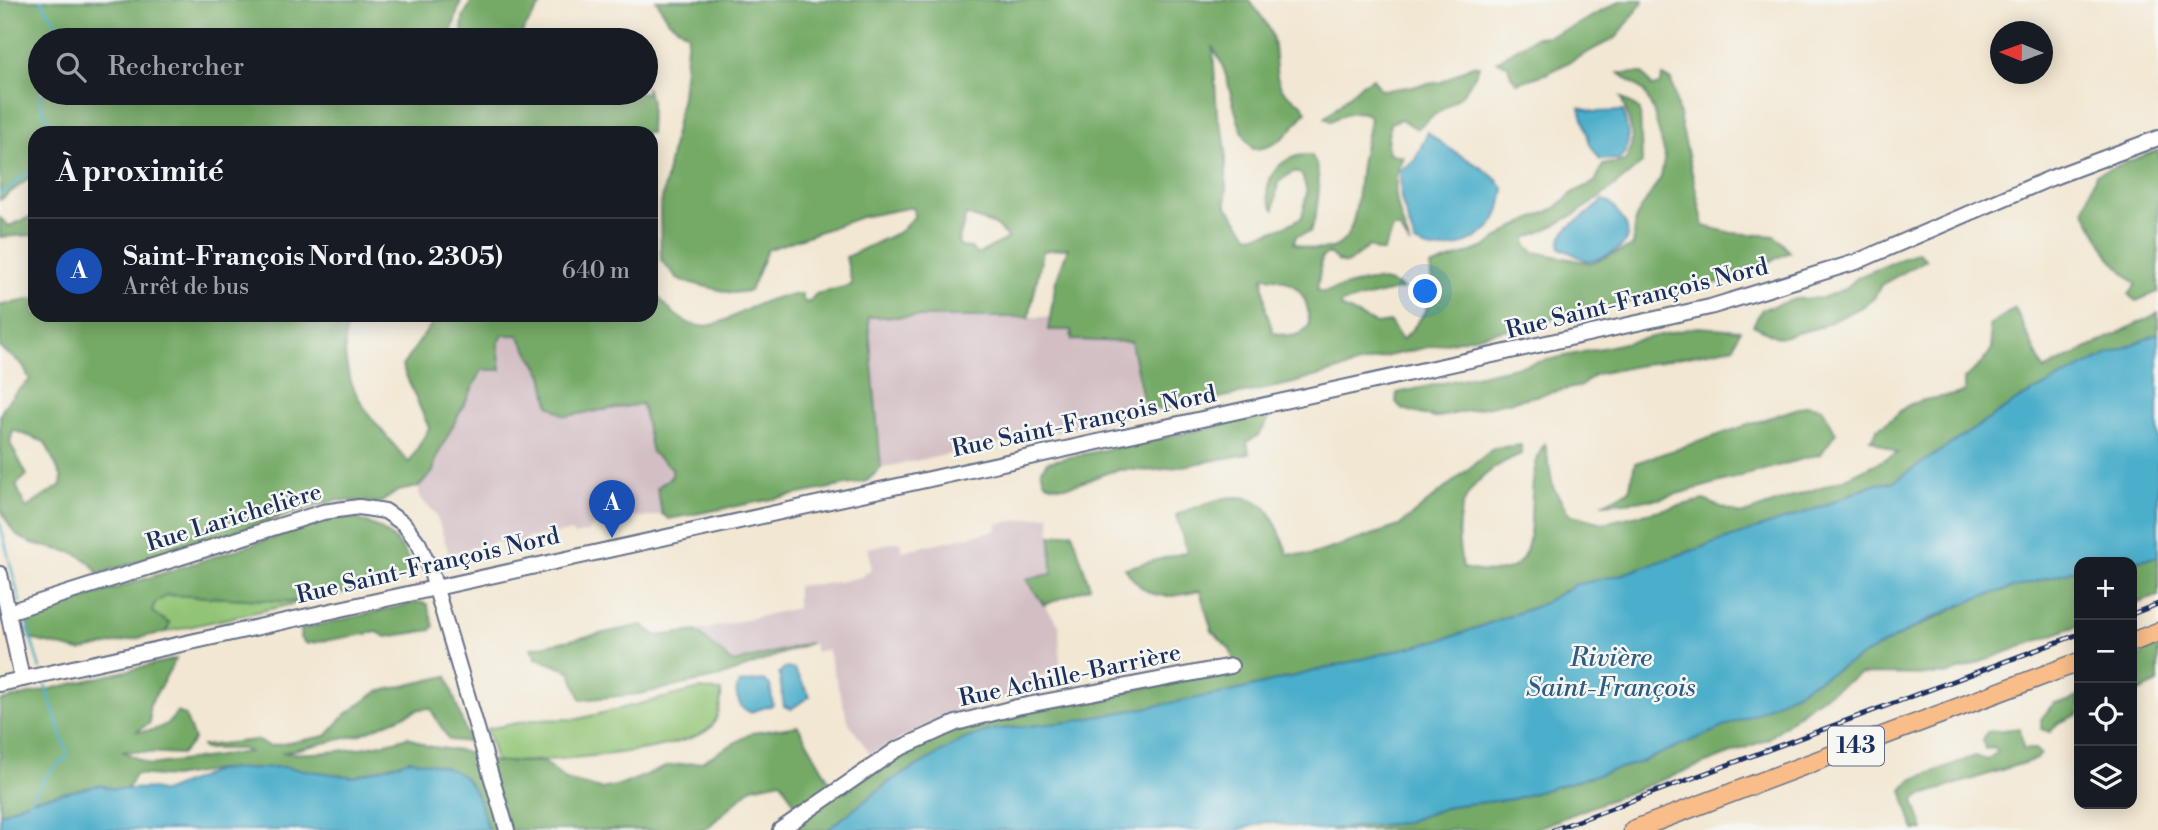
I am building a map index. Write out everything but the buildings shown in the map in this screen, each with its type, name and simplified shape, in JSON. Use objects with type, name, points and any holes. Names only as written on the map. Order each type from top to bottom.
[{"type":"main road","points":[[2137,640],[2158,632]]},
{"type":"main road","name":"143","points":[[1633,830],[2074,664]]},
{"type":"street","name":"Rue Saint-François Nord","points":[[0,684],[1710,307],[1868,258],[2051,178],[2158,138]]},
{"type":"street","name":"Rue Larichelière","points":[[8,612],[323,512],[348,508],[385,511],[404,524],[419,544],[435,587]]},
{"type":"street","points":[[0,574],[22,679]]},
{"type":"street","points":[[435,587],[507,830]]},
{"type":"street","name":"Rue Achille-Barrière","points":[[780,830],[896,750],[956,723],[1017,707],[1231,666]]},
{"type":"shaded area","points":[[868,317],[1050,317],[1048,329],[1071,330],[1072,340],[1131,342],[1142,414],[881,468]]},
{"type":"shaded area","points":[[517,334],[543,375],[549,404],[565,416],[642,403],[651,453],[672,468],[672,475],[657,488],[662,514],[643,518],[632,516],[592,526],[589,532],[574,535],[571,532],[526,538],[522,547],[503,551],[500,541],[449,554],[436,514],[420,498],[418,487],[433,472],[436,458],[482,370],[501,370],[498,343],[503,335]]},
{"type":"shaded area","points":[[1050,515],[1052,574],[1026,580],[1059,625],[1060,672],[1034,677],[1036,695],[999,699],[953,713],[870,754],[848,721],[827,649],[816,652],[814,645],[810,643],[733,663],[696,631],[797,608],[797,586],[861,577],[872,568],[867,548],[900,541],[902,551],[997,530],[997,524]]},
{"type":"green space","points":[[0,0],[461,0],[453,28],[28,28],[28,105],[651,105],[650,126],[28,126],[28,179],[0,200]]},
{"type":"green space","points":[[472,0],[544,0],[525,28],[462,28],[463,18]]},
{"type":"green space","points":[[656,0],[1249,0],[1271,33],[1276,74],[1283,90],[1302,104],[1306,112],[1277,142],[1253,149],[1240,126],[1225,72],[1213,48],[1217,115],[1226,152],[1226,205],[1249,236],[1277,230],[1296,221],[1302,217],[1307,192],[1302,175],[1295,171],[1278,182],[1274,209],[1269,199],[1270,179],[1282,163],[1291,158],[1312,156],[1319,183],[1315,215],[1310,232],[1296,236],[1294,243],[1315,249],[1331,248],[1342,242],[1350,231],[1370,116],[1355,112],[1331,121],[1325,118],[1360,85],[1373,78],[1380,89],[1386,90],[1442,82],[1473,65],[1479,66],[1467,89],[1417,129],[1401,119],[1390,123],[1387,144],[1389,153],[1403,157],[1398,168],[1396,190],[1399,212],[1410,245],[1399,228],[1393,228],[1383,251],[1369,246],[1347,264],[1339,262],[1329,253],[1322,257],[1317,290],[1324,292],[1374,281],[1384,281],[1402,289],[1341,303],[1341,307],[1376,324],[1390,322],[1402,340],[1417,324],[1427,307],[1432,289],[1430,267],[1485,247],[1514,227],[1554,209],[1574,192],[1595,182],[1603,165],[1625,161],[1632,137],[1621,97],[1640,110],[1642,163],[1587,206],[1526,238],[1526,245],[1534,252],[1591,263],[1633,246],[1636,217],[1661,177],[1665,155],[1653,110],[1644,91],[1619,73],[1643,73],[1652,87],[1660,85],[1663,76],[1671,80],[1704,226],[1732,233],[1775,236],[1790,252],[1733,279],[1388,356],[1290,384],[1158,410],[1143,401],[1131,342],[1072,340],[1071,330],[1048,330],[1056,281],[1068,248],[1043,251],[1029,317],[868,317],[881,468],[867,481],[669,519],[662,514],[657,488],[672,476],[672,468],[652,453],[642,404],[565,416],[549,405],[543,375],[518,335],[503,335],[498,344],[501,370],[482,370],[436,458],[433,472],[418,487],[398,491],[380,503],[336,500],[98,574],[91,564],[74,553],[33,544],[13,530],[1,509],[0,417],[8,402],[30,380],[22,364],[0,348],[0,305],[28,300],[28,322],[346,322],[347,366],[352,384],[370,416],[409,463],[429,428],[402,366],[433,322],[658,322],[658,296],[673,313],[688,323],[701,326],[728,319],[778,297],[802,294],[802,300],[808,303],[816,294],[852,285],[846,257],[901,231],[914,217],[913,207],[861,217],[767,250],[750,291],[732,293],[679,280],[661,260],[660,210],[682,96],[688,34],[669,21]],"holes":[[[966,215],[995,225],[1008,238],[977,255],[971,248],[961,247],[958,243]],[[1263,277],[1284,281],[1298,290],[1303,297],[1307,305],[1309,326],[1301,333],[1292,336],[1273,332],[1266,310]],[[13,430],[45,442],[62,478],[61,485],[26,508],[16,485],[27,475],[10,443]]]},
{"type":"green space","points":[[1622,0],[1644,0],[1617,37],[1548,73],[1517,83],[1511,76],[1508,65],[1497,61],[1535,37],[1548,36],[1573,27]]},
{"type":"green space","points":[[2158,150],[2158,292],[2136,301],[2129,294],[2136,284],[2110,258],[2084,210],[2096,174]]},
{"type":"green space","points":[[0,218],[9,226],[28,218],[28,235],[0,237]]},
{"type":"green space","points":[[1918,252],[1926,260],[1881,285],[1874,298],[1864,306],[1820,327],[1779,338],[1753,325],[1762,309],[1796,299],[1822,298],[1845,289],[1858,277]]},
{"type":"green space","points":[[2015,308],[2044,370],[2158,313],[2158,334],[2021,398],[1893,482],[1870,485],[1824,506],[1620,575],[1574,585],[1540,605],[1454,636],[1235,691],[1069,722],[992,730],[965,739],[892,780],[827,830],[787,830],[803,817],[781,781],[752,787],[705,830],[488,830],[481,805],[410,760],[353,777],[282,767],[218,770],[172,777],[135,774],[128,788],[110,789],[101,785],[30,800],[0,814],[0,701],[176,659],[149,706],[150,723],[137,731],[160,728],[177,712],[185,715],[194,740],[182,754],[122,751],[150,765],[249,752],[243,749],[204,749],[202,746],[255,740],[270,746],[326,736],[345,715],[377,692],[447,676],[469,742],[449,740],[430,708],[420,709],[359,735],[281,753],[346,750],[409,737],[427,746],[461,751],[496,762],[544,762],[566,780],[601,789],[624,784],[668,766],[701,762],[752,733],[798,726],[836,793],[921,742],[973,723],[1236,669],[1230,649],[1212,631],[1200,591],[1156,595],[1140,587],[1125,568],[1187,552],[1176,515],[1222,499],[1234,497],[1256,501],[1270,512],[1288,554],[1311,555],[1399,526],[1494,448],[1521,445],[1521,454],[1487,473],[1475,485],[1466,498],[1461,513],[1458,529],[1463,568],[1495,572],[1514,566],[1525,553],[1530,534],[1536,464],[1545,443],[1553,487],[1569,514],[1603,523],[1704,500],[1741,515],[1844,479],[1898,453],[1870,439],[1877,428],[1915,402],[1964,392],[1964,379],[1982,363],[1992,349],[1989,326]]},
{"type":"green space","points":[[1697,327],[1740,330],[1734,347],[1596,374],[1581,386],[1435,418],[1402,409],[1396,402],[1397,393]]},
{"type":"green space","points":[[1807,405],[1822,408],[1836,433],[1821,454],[1659,499],[1602,504],[1629,491],[1635,463]]},
{"type":"green space","points":[[1271,415],[1260,434],[1247,442],[1249,454],[1157,470],[1118,470],[1063,486],[1045,482],[1041,471],[1047,462]]},
{"type":"green space","points":[[338,517],[364,522],[387,533],[404,551],[413,577],[302,602],[167,595],[154,604],[152,612],[170,624],[166,632],[80,651],[30,639],[26,617]]},
{"type":"green space","points":[[1072,532],[1090,587],[1044,605],[1026,579],[1052,574],[1051,536]]},
{"type":"green space","points":[[2158,557],[2158,596],[2137,603],[2137,560]]},
{"type":"green space","points":[[2074,570],[2074,627],[1946,675],[1860,674],[1811,704],[1768,739],[1532,830],[1331,830],[1403,823],[1450,806],[1513,799],[1641,762],[1977,598]]},
{"type":"green space","points":[[167,595],[302,602],[166,632],[169,623],[152,612],[154,604]]},
{"type":"green space","points":[[419,602],[427,604],[434,626],[431,630],[386,637],[377,632],[306,644],[300,638],[301,629]]},
{"type":"green space","points":[[642,625],[657,636],[696,631],[733,663],[810,643],[720,677],[639,694],[581,700],[570,671],[536,658],[531,648]]},
{"type":"green space","points":[[2158,645],[2158,683],[2137,693],[2137,660]]},
{"type":"green space","points":[[700,689],[721,691],[719,710],[711,727],[696,736],[643,749],[575,758],[496,762],[487,729],[532,720],[578,719]]},
{"type":"green space","points":[[2074,699],[2074,716],[2058,723],[2050,732],[2041,729],[2041,719],[2054,703]]},
{"type":"green space","points":[[2020,728],[2023,749],[2036,749],[2041,754],[2036,759],[1919,796],[1914,801],[1924,830],[1914,830],[1902,790],[1911,780],[1975,756],[1987,760],[1997,752],[1993,747],[1985,749],[1983,740],[1987,732]]},
{"type":"water","points":[[1580,108],[1595,112],[1623,111],[1628,142],[1620,159],[1600,160],[1590,144]]},
{"type":"water","points":[[1428,132],[1489,173],[1504,189],[1499,213],[1491,226],[1475,239],[1445,249],[1424,247],[1415,243],[1401,199],[1400,170],[1415,160]]},
{"type":"water","points":[[1603,200],[1612,206],[1625,224],[1628,232],[1622,246],[1607,255],[1588,261],[1560,248],[1563,233]]},
{"type":"water","name":"Rivière Saint-François","points":[[2158,334],[2158,557],[2137,560],[2137,557],[2074,557],[2074,570],[1977,598],[1932,618],[1759,712],[1641,762],[1513,799],[1450,806],[1403,823],[1316,830],[1267,822],[1238,830],[827,830],[892,780],[965,739],[992,730],[1069,722],[1235,691],[1454,636],[1540,605],[1574,585],[1620,575],[1824,506],[1871,485],[1893,482],[2021,398],[2107,355]]},
{"type":"water","points":[[784,668],[794,669],[810,696],[791,709],[784,706],[779,673]]},
{"type":"water","points":[[763,680],[770,685],[773,705],[750,712],[742,708],[737,693],[740,683]]},
{"type":"water","points":[[410,760],[443,767],[464,777],[477,797],[488,830],[0,830],[0,814],[30,800],[101,785],[116,789],[163,792],[218,770],[282,767],[353,777]]},
{"type":"waterway","points":[[41,0],[58,28]]},
{"type":"waterway","points":[[41,105],[51,126]]},
{"type":"waterway","points":[[0,194],[28,173]]},
{"type":"waterway","points":[[0,523],[20,602]]},
{"type":"waterway","points":[[23,611],[40,669]]},
{"type":"waterway","points":[[30,800],[49,773],[68,756],[43,678]]},
{"type":"railway","points":[[2137,612],[2158,604]]},
{"type":"railway","points":[[1553,830],[2074,636]]},
{"type":"place","name":"Saint-François Nord (no. 2305)","points":[[612,538]]}]
